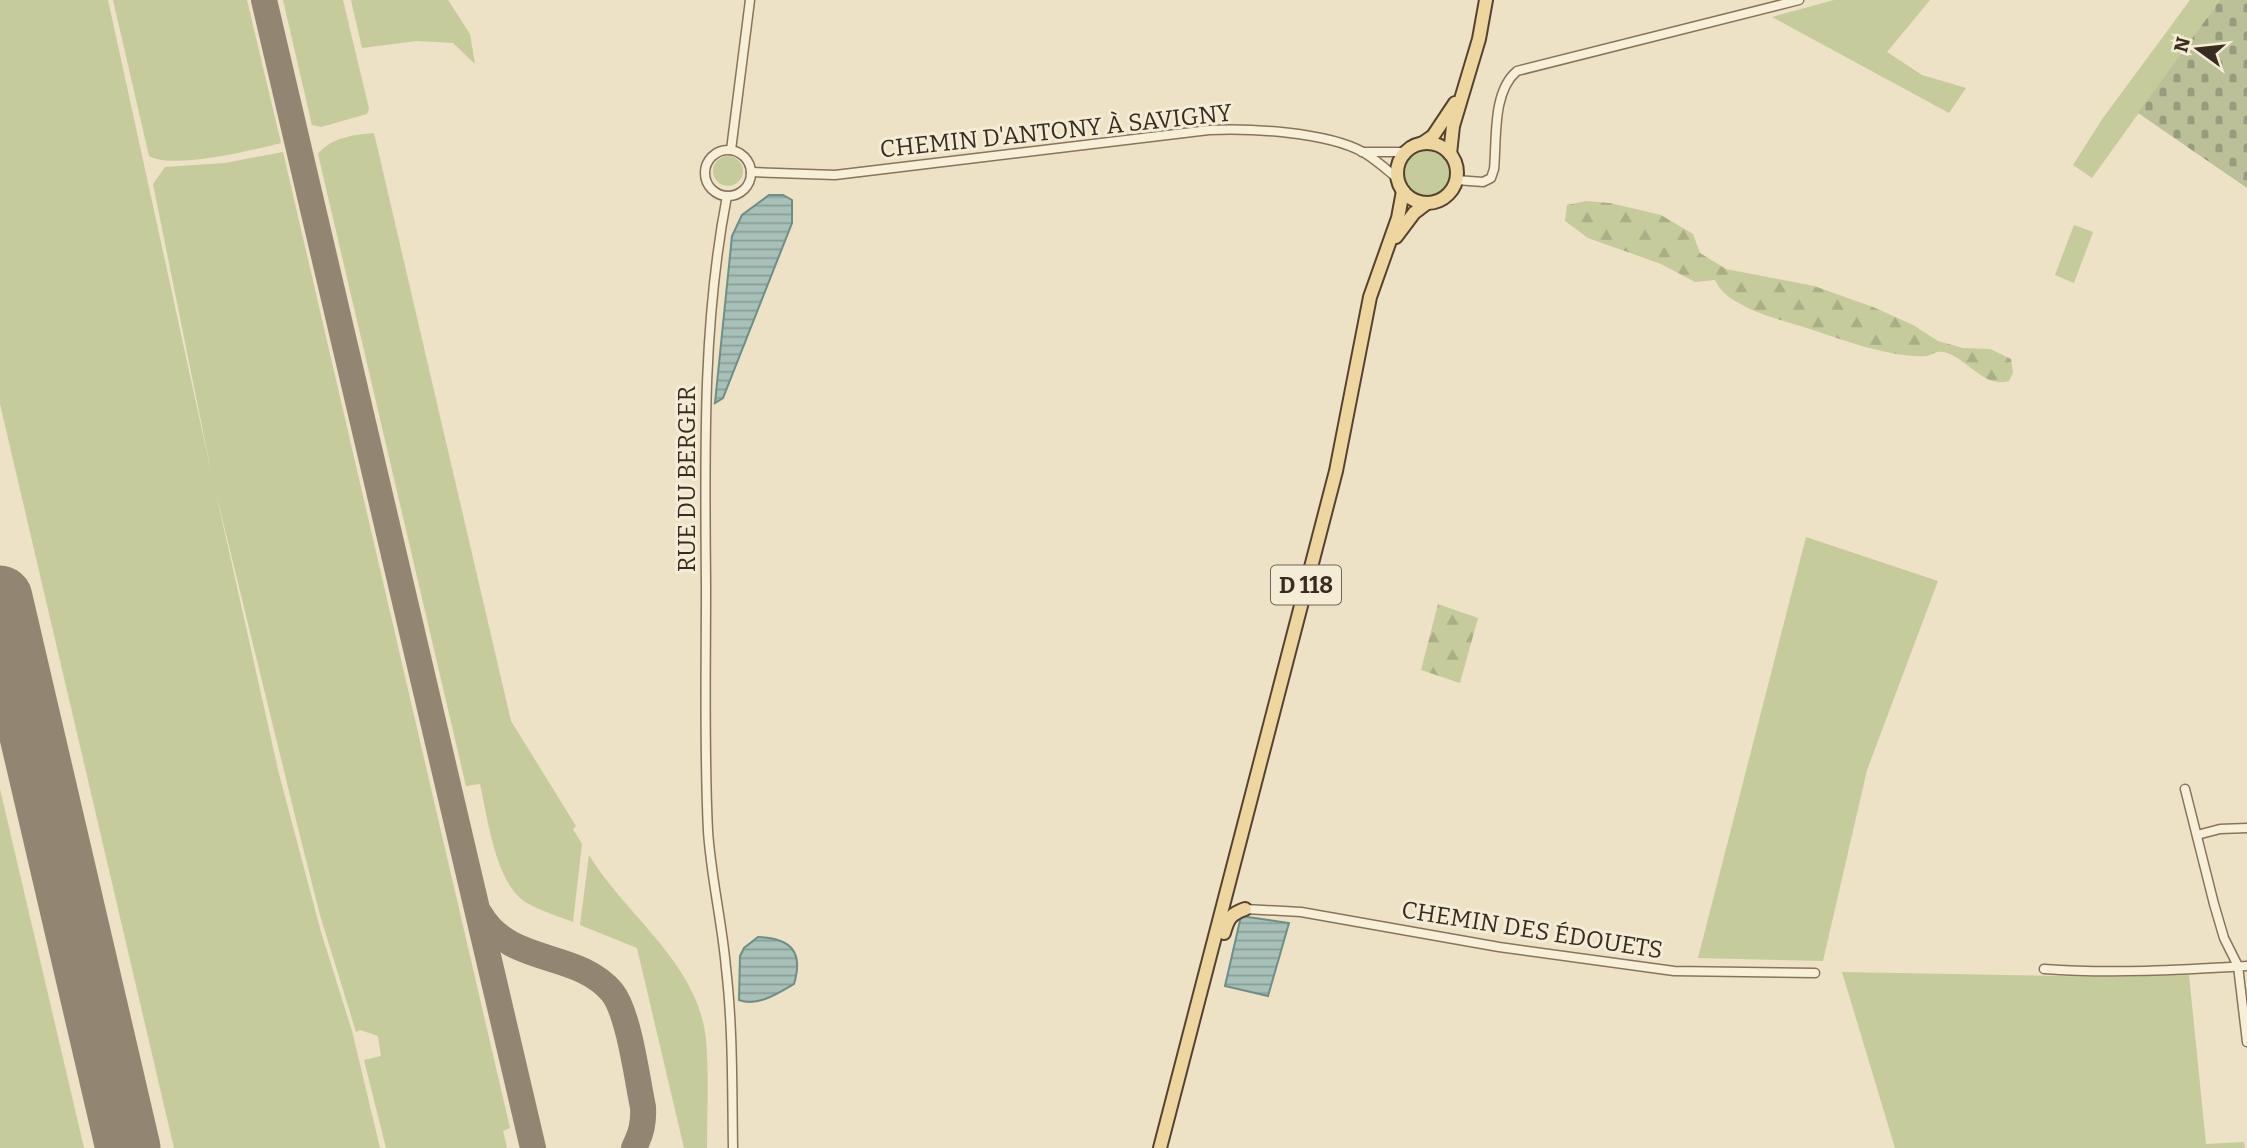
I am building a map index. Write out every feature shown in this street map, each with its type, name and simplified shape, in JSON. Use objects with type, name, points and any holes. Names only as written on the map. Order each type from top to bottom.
[{"type":"main road","points":[[1450,154],[1453,126],[1479,39],[1486,0]]},
{"type":"main road","points":[[1423,144],[1438,146],[1450,154],[1456,180],[1447,195],[1427,203],[1411,199],[1403,191],[1397,178],[1398,165],[1406,152],[1423,144],[1444,122],[1469,70]]},
{"type":"main road","name":"D 118","points":[[1160,1148],[1336,471],[1363,330],[1380,265],[1398,218],[1403,191]]},
{"type":"main road","name":"D 118","points":[[1380,265],[1404,226],[1414,213],[1427,203]]},
{"type":"main road","points":[[1240,841],[1244,846],[1244,853],[1232,903],[1245,909]]},
{"type":"main road","points":[[1205,974],[1215,962],[1227,919],[1245,909]]},
{"type":"street","points":[[731,150],[750,0]]},
{"type":"street","points":[[1456,180],[1483,182],[1491,178],[1500,98],[1508,78],[1517,71],[1799,0]]},
{"type":"street","name":"CHEMIN D'ANTONY À SAVIGNY","points":[[751,172],[835,175],[1222,129],[1291,133],[1341,144],[1362,152]]},
{"type":"street","points":[[731,150],[747,159],[751,172],[750,181],[742,191],[727,195],[719,194],[710,187],[706,170],[714,154],[731,150]]},
{"type":"street","points":[[1362,152],[1406,152]]},
{"type":"street","points":[[1362,152],[1397,178]]},
{"type":"street","name":"RUE DU BERGER","points":[[727,195],[719,241],[705,392],[707,763],[708,831],[713,890],[730,1005],[733,1148]]},
{"type":"street","points":[[2185,789],[2224,938],[2242,966],[2247,1042]]},
{"type":"street","points":[[2197,835],[2220,829],[2247,828]]},
{"type":"street","name":"CHEMIN DES ÉDOUETS","points":[[1245,909],[1301,912],[1499,947],[1674,971],[1815,974]]},
{"type":"street","points":[[2044,969],[2171,970],[2242,966]]},
{"type":"green space","points":[[0,0],[108,0],[212,476],[153,184],[165,167],[225,163],[283,152],[510,1128],[503,1131],[507,1148],[386,1148],[364,1060],[381,1056],[378,1036],[360,1030],[356,1032],[320,915],[215,489],[279,774],[321,932],[352,1031],[380,1148],[174,1148],[0,404]]},
{"type":"green space","points":[[113,0],[247,0],[281,143],[194,160],[160,160],[149,156]]},
{"type":"green space","points":[[283,0],[343,0],[369,109],[367,114],[321,127],[312,125]]},
{"type":"green space","points":[[351,0],[448,0],[470,34],[475,64],[453,43],[417,41],[362,48]]},
{"type":"green space","points":[[1834,0],[1930,0],[1887,52],[1922,75],[1966,88],[1949,113],[1772,17]]},
{"type":"green space","points":[[2190,0],[2220,0],[2092,178],[2073,165],[2103,118]]},
{"type":"green space","points":[[2220,0],[2247,0],[2247,188],[2138,113]]},
{"type":"green space","points":[[374,133],[511,721],[576,826],[573,829],[582,844],[573,922],[532,906],[516,894],[507,881],[494,849],[480,784],[466,786],[318,154],[336,140]]},
{"type":"green space","points":[[1427,150],[1444,156],[1450,173],[1444,190],[1427,196],[1410,190],[1404,173],[1410,156]]},
{"type":"green space","points":[[728,156],[734,157],[742,165],[742,177],[734,185],[728,186],[722,185],[714,177],[713,171],[714,165],[722,157]]},
{"type":"green space","points":[[1586,201],[1610,203],[1661,215],[1693,234],[1700,253],[1726,269],[1814,286],[1873,307],[1913,325],[1938,341],[1963,348],[1990,349],[2011,359],[2013,373],[2009,381],[1989,380],[1946,353],[1937,352],[1927,356],[1896,354],[1759,313],[1730,297],[1721,290],[1715,280],[1695,282],[1661,264],[1588,238],[1565,221],[1567,205]]},
{"type":"green space","points":[[2074,225],[2093,232],[2074,283],[2055,275]]},
{"type":"green space","points":[[1806,537],[1938,581],[1867,770],[1823,961],[1698,958]]},
{"type":"green space","points":[[1438,604],[1478,618],[1460,683],[1421,670]]},
{"type":"green space","points":[[0,789],[84,1148],[0,1148]]},
{"type":"green space","points":[[589,855],[676,964],[690,988],[700,1013],[706,1040],[707,1148],[684,1148],[637,948],[580,925]]},
{"type":"green space","points":[[1842,972],[2110,977],[2189,975],[2206,1144],[2244,1142],[2245,1148],[1895,1148]]},
{"type":"water","points":[[769,195],[783,195],[792,200],[792,223],[723,398],[715,403],[732,236],[742,215]]},
{"type":"water","points":[[1241,916],[1289,923],[1268,996],[1225,986]]},
{"type":"water","points":[[758,937],[779,940],[792,948],[797,973],[794,984],[787,988],[767,998],[746,1002],[739,1000],[740,956],[744,948]]},
{"type":"taxiway","points":[[264,0],[533,1148]]},
{"type":"taxiway","points":[[480,914],[493,931],[508,942],[581,969],[612,992],[628,1030],[643,1107],[642,1128],[634,1148]]},
{"type":"runway","points":[[0,598],[128,1148]]}]
